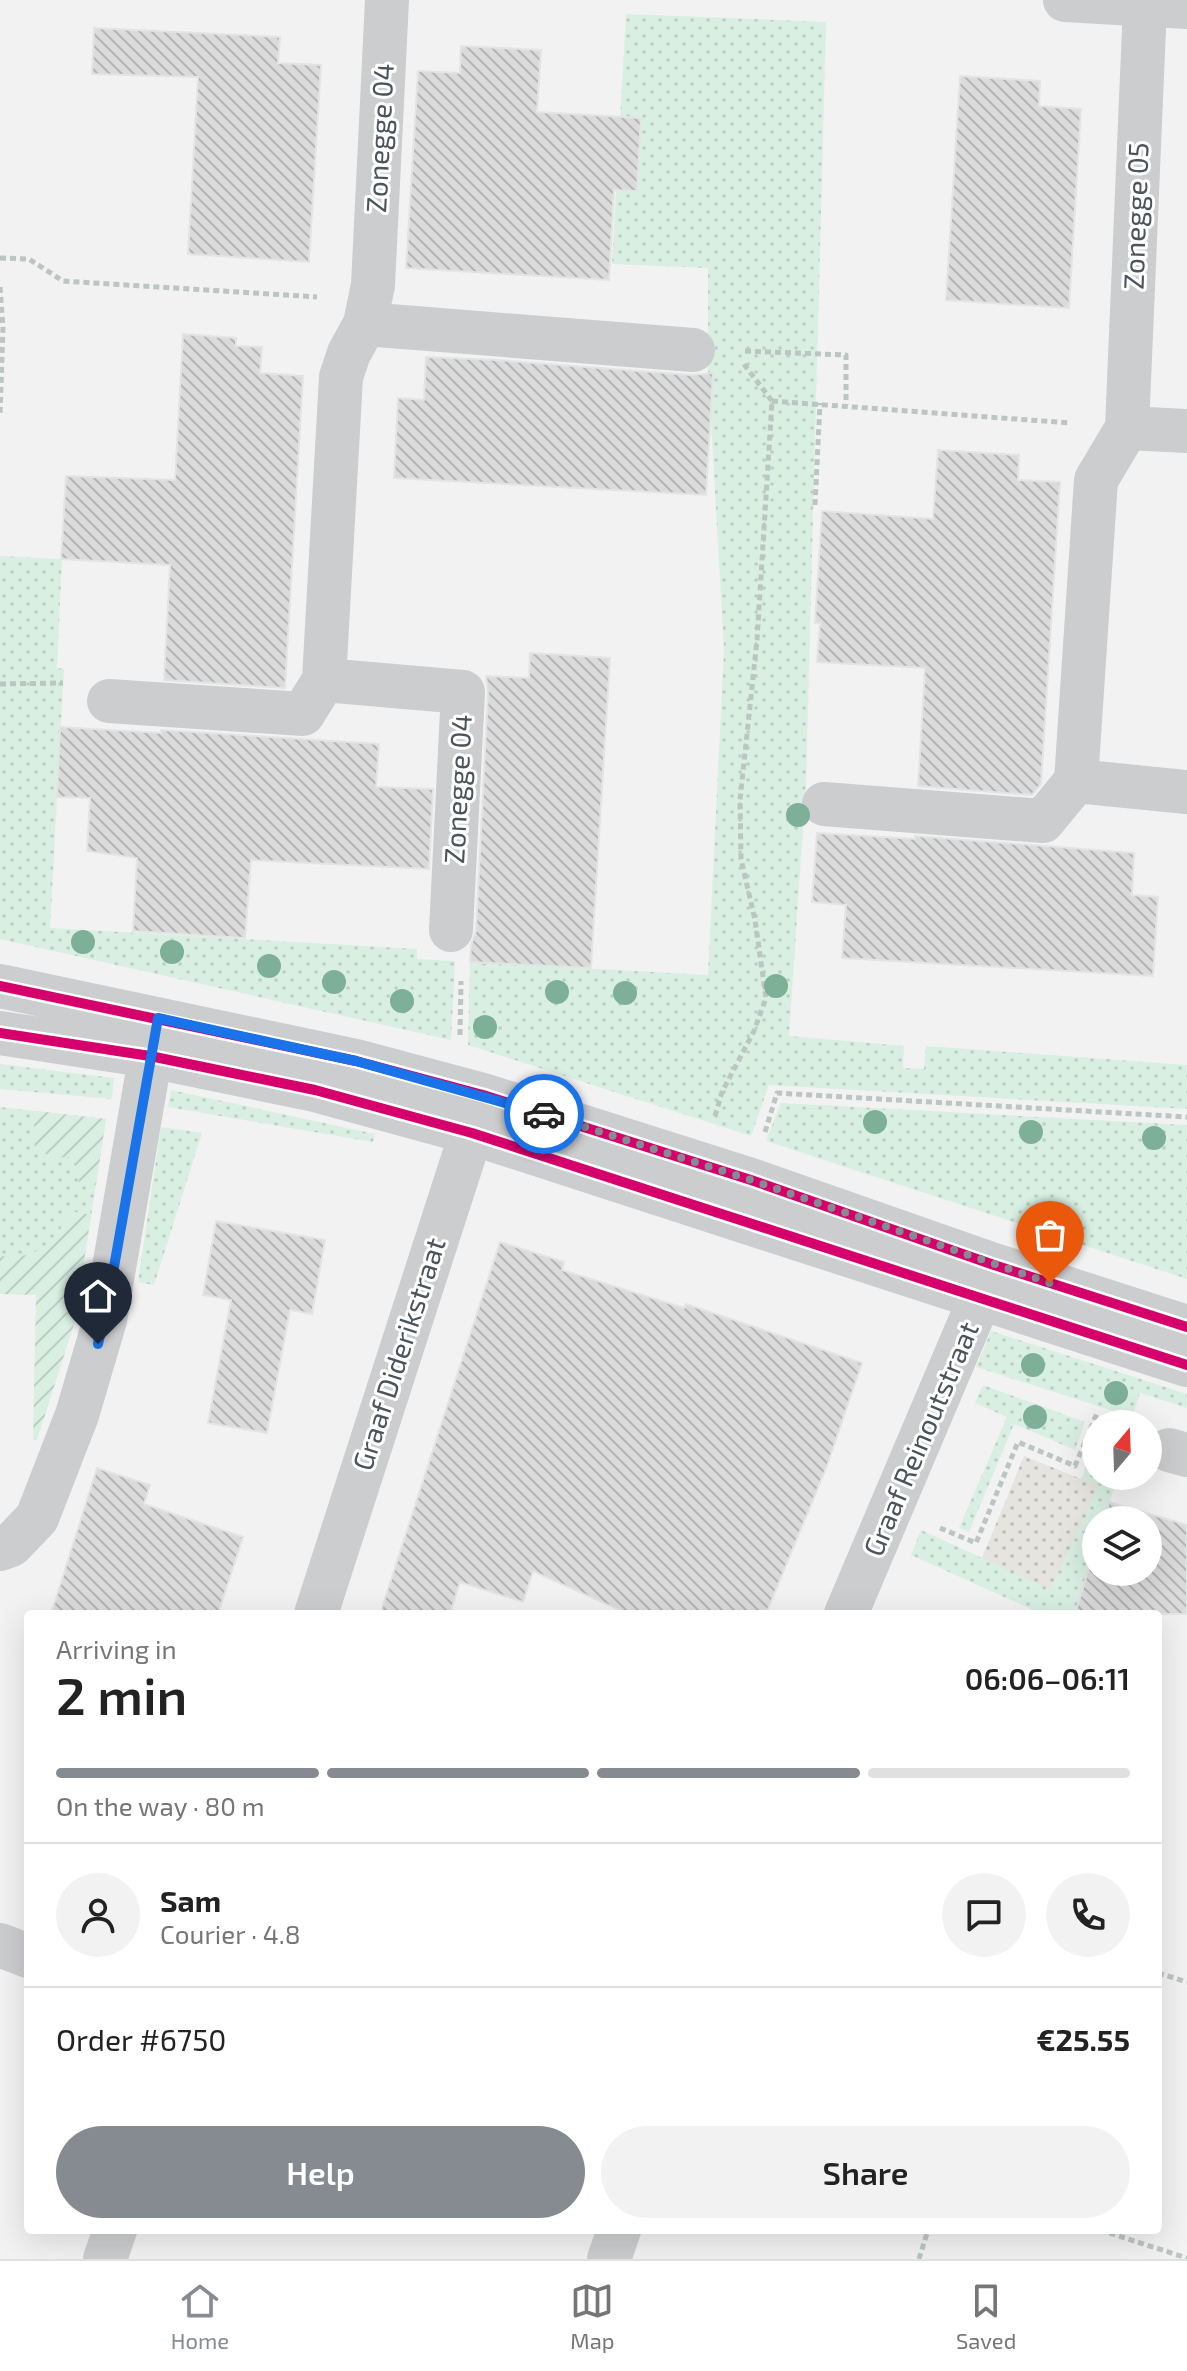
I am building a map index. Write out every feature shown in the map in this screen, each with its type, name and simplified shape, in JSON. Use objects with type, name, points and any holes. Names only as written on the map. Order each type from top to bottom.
[{"type":"street","name":"Zonegge 04","points":[[109,701],[303,714],[324,680],[341,377],[367,312],[373,285],[387,0]]},
{"type":"street","points":[[1065,0],[1166,6]]},
{"type":"street","name":"Zonegge 05","points":[[1076,781],[1096,480],[1127,428],[1166,6]]},
{"type":"street","points":[[367,312],[713,350]]},
{"type":"street","points":[[1127,428],[1187,431]]},
{"type":"street","name":"Zonegge 04","points":[[324,680],[463,692],[451,930]]},
{"type":"street","points":[[824,804],[1043,821],[1076,781],[1187,792]]},
{"type":"street","points":[[0,986],[315,1090],[471,1105],[751,1180],[1187,1365]]},
{"type":"street","points":[[0,1033],[154,1037]]},
{"type":"street","points":[[0,1549],[11,1545],[37,1518],[77,1415],[105,1320],[154,1037]]},
{"type":"street","points":[[471,1105],[987,1281],[1187,1327]]},
{"type":"street","name":"Graaf Diderikstraat","points":[[317,1610],[471,1105]]},
{"type":"street","name":"Graaf Reinoutstraat","points":[[848,1610],[987,1281]]},
{"type":"street","points":[[0,1945],[24,1954]]},
{"type":"street","points":[[105,2259],[114,2234]]},
{"type":"street","points":[[609,2259],[618,2234]]},
{"type":"path","points":[[0,258],[29,259],[63,281],[367,312]]},
{"type":"path","points":[[0,287],[3,328],[0,416]]},
{"type":"path","points":[[713,350],[846,355],[846,405]]},
{"type":"path","points":[[713,350],[772,401],[1127,428]]},
{"type":"path","points":[[700,1164],[722,1092],[754,1031],[766,998],[755,920],[741,859],[740,800],[762,580],[772,401]]},
{"type":"path","points":[[815,505],[820,403]]},
{"type":"path","points":[[451,930],[462,961],[471,1105]]},
{"type":"path","points":[[751,1180],[777,1093],[1187,1117]]},
{"type":"path","points":[[891,1508],[976,1543],[1018,1442],[1075,1466],[1082,1449]]},
{"type":"path","points":[[1162,1974],[1187,1982]]},
{"type":"path","points":[[919,2259],[927,2234]]},
{"type":"path","points":[[1112,2234],[1187,2258]]},
{"type":"green space","points":[[626,14],[826,22],[806,782],[789,1036],[904,1046],[903,1068],[924,1069],[926,1046],[1187,1065],[1187,1109],[769,1085],[751,1136],[468,1045],[470,962],[708,975],[724,649],[708,369],[708,268],[612,264]]},
{"type":"green space","points":[[0,556],[62,559],[57,668],[64,669],[50,928],[417,949],[417,959],[455,961],[451,1040],[0,939]]},
{"type":"green space","points":[[0,1064],[114,1078],[112,1099],[0,1089]]},
{"type":"green space","points":[[171,1090],[375,1134],[373,1142],[168,1107]]},
{"type":"green space","points":[[781,1103],[1187,1125],[1187,1279],[766,1141]]},
{"type":"green space","points":[[0,1107],[106,1119],[82,1275],[0,1275]]},
{"type":"green space","points":[[36,1111],[106,1119],[96,1185],[79,1183],[75,1162],[69,1157],[52,1158],[35,1147]]},
{"type":"green space","points":[[161,1127],[202,1133],[154,1285],[138,1282]]},
{"type":"green space","points":[[70,1211],[91,1215],[75,1321],[37,1440],[33,1440],[36,1295],[0,1294],[0,1256],[24,1255],[43,1247],[58,1232]]},
{"type":"green space","points":[[991,1331],[1187,1394],[1187,1408],[1140,1393],[1134,1410],[1110,1410],[976,1367]]},
{"type":"green space","points":[[983,1385],[1082,1421],[1082,1430],[1075,1450],[1014,1424],[969,1532],[959,1528],[1007,1417],[975,1403]]},
{"type":"green space","points":[[1096,1490],[1114,1490],[1108,1506],[1089,1506]]},
{"type":"green space","points":[[1082,1520],[1083,1586],[1075,1610],[1033,1610],[911,1555],[921,1530],[1050,1589]]},
{"type":"sand","points":[[1024,1456],[1082,1479],[1082,1490],[1097,1490],[1090,1506],[1082,1506],[1082,1522],[1050,1590],[982,1558]]},
{"type":"building","points":[[94,28],[280,37],[278,63],[321,65],[309,262],[188,254],[198,77],[92,74]]},
{"type":"building","points":[[461,46],[541,50],[537,112],[641,118],[637,191],[614,190],[609,280],[406,268],[418,71],[460,73]]},
{"type":"building","points":[[960,76],[1040,81],[1039,106],[1081,109],[1069,308],[946,300]]},
{"type":"building","points":[[183,334],[236,338],[236,346],[262,347],[260,373],[303,376],[285,688],[164,680],[170,565],[61,559],[66,476],[175,480]]},
{"type":"building","points":[[426,357],[691,375],[713,373],[706,495],[394,478],[398,398],[424,400]]},
{"type":"building","points":[[938,450],[1019,455],[1018,480],[1060,482],[1041,784],[1032,795],[918,786],[925,668],[817,662],[820,623],[815,623],[822,511],[933,519]]},
{"type":"building","points":[[530,653],[610,658],[591,968],[470,962],[476,931],[488,693],[486,676],[529,678]]},
{"type":"building","points":[[60,727],[379,744],[376,787],[433,789],[429,869],[251,860],[245,938],[133,931],[137,858],[87,851],[90,798],[57,797]]},
{"type":"building","points":[[817,833],[915,839],[915,836],[1134,853],[1132,895],[1158,897],[1153,976],[842,958],[846,905],[812,902]]},
{"type":"building","points":[[216,1221],[325,1240],[312,1314],[290,1310],[267,1433],[208,1423],[231,1300],[203,1295]]},
{"type":"building","points":[[500,1242],[564,1262],[562,1270],[684,1308],[686,1304],[862,1363],[827,1466],[768,1610],[619,1610],[533,1571],[523,1602],[460,1582],[451,1610],[381,1610]]},
{"type":"building","points":[[97,1468],[150,1485],[144,1504],[243,1537],[219,1610],[52,1610]]},
{"type":"building","points":[[1162,1518],[1187,1525],[1187,1614],[1162,1614],[1162,1610],[1076,1610],[1084,1586],[1162,1586]]},
{"type":"cycle path","points":[[0,986],[356,1061],[483,1095],[751,1180],[994,1265],[1187,1327]]},
{"type":"cycle path","points":[[0,1033],[150,1056],[315,1090],[472,1133],[1187,1365]]},
{"type":"way so far","points":[[544,1114],[751,1180],[1050,1283]]},
{"type":"route","points":[[98,1344],[105,1320],[158,1018],[356,1061],[544,1114]]}]
